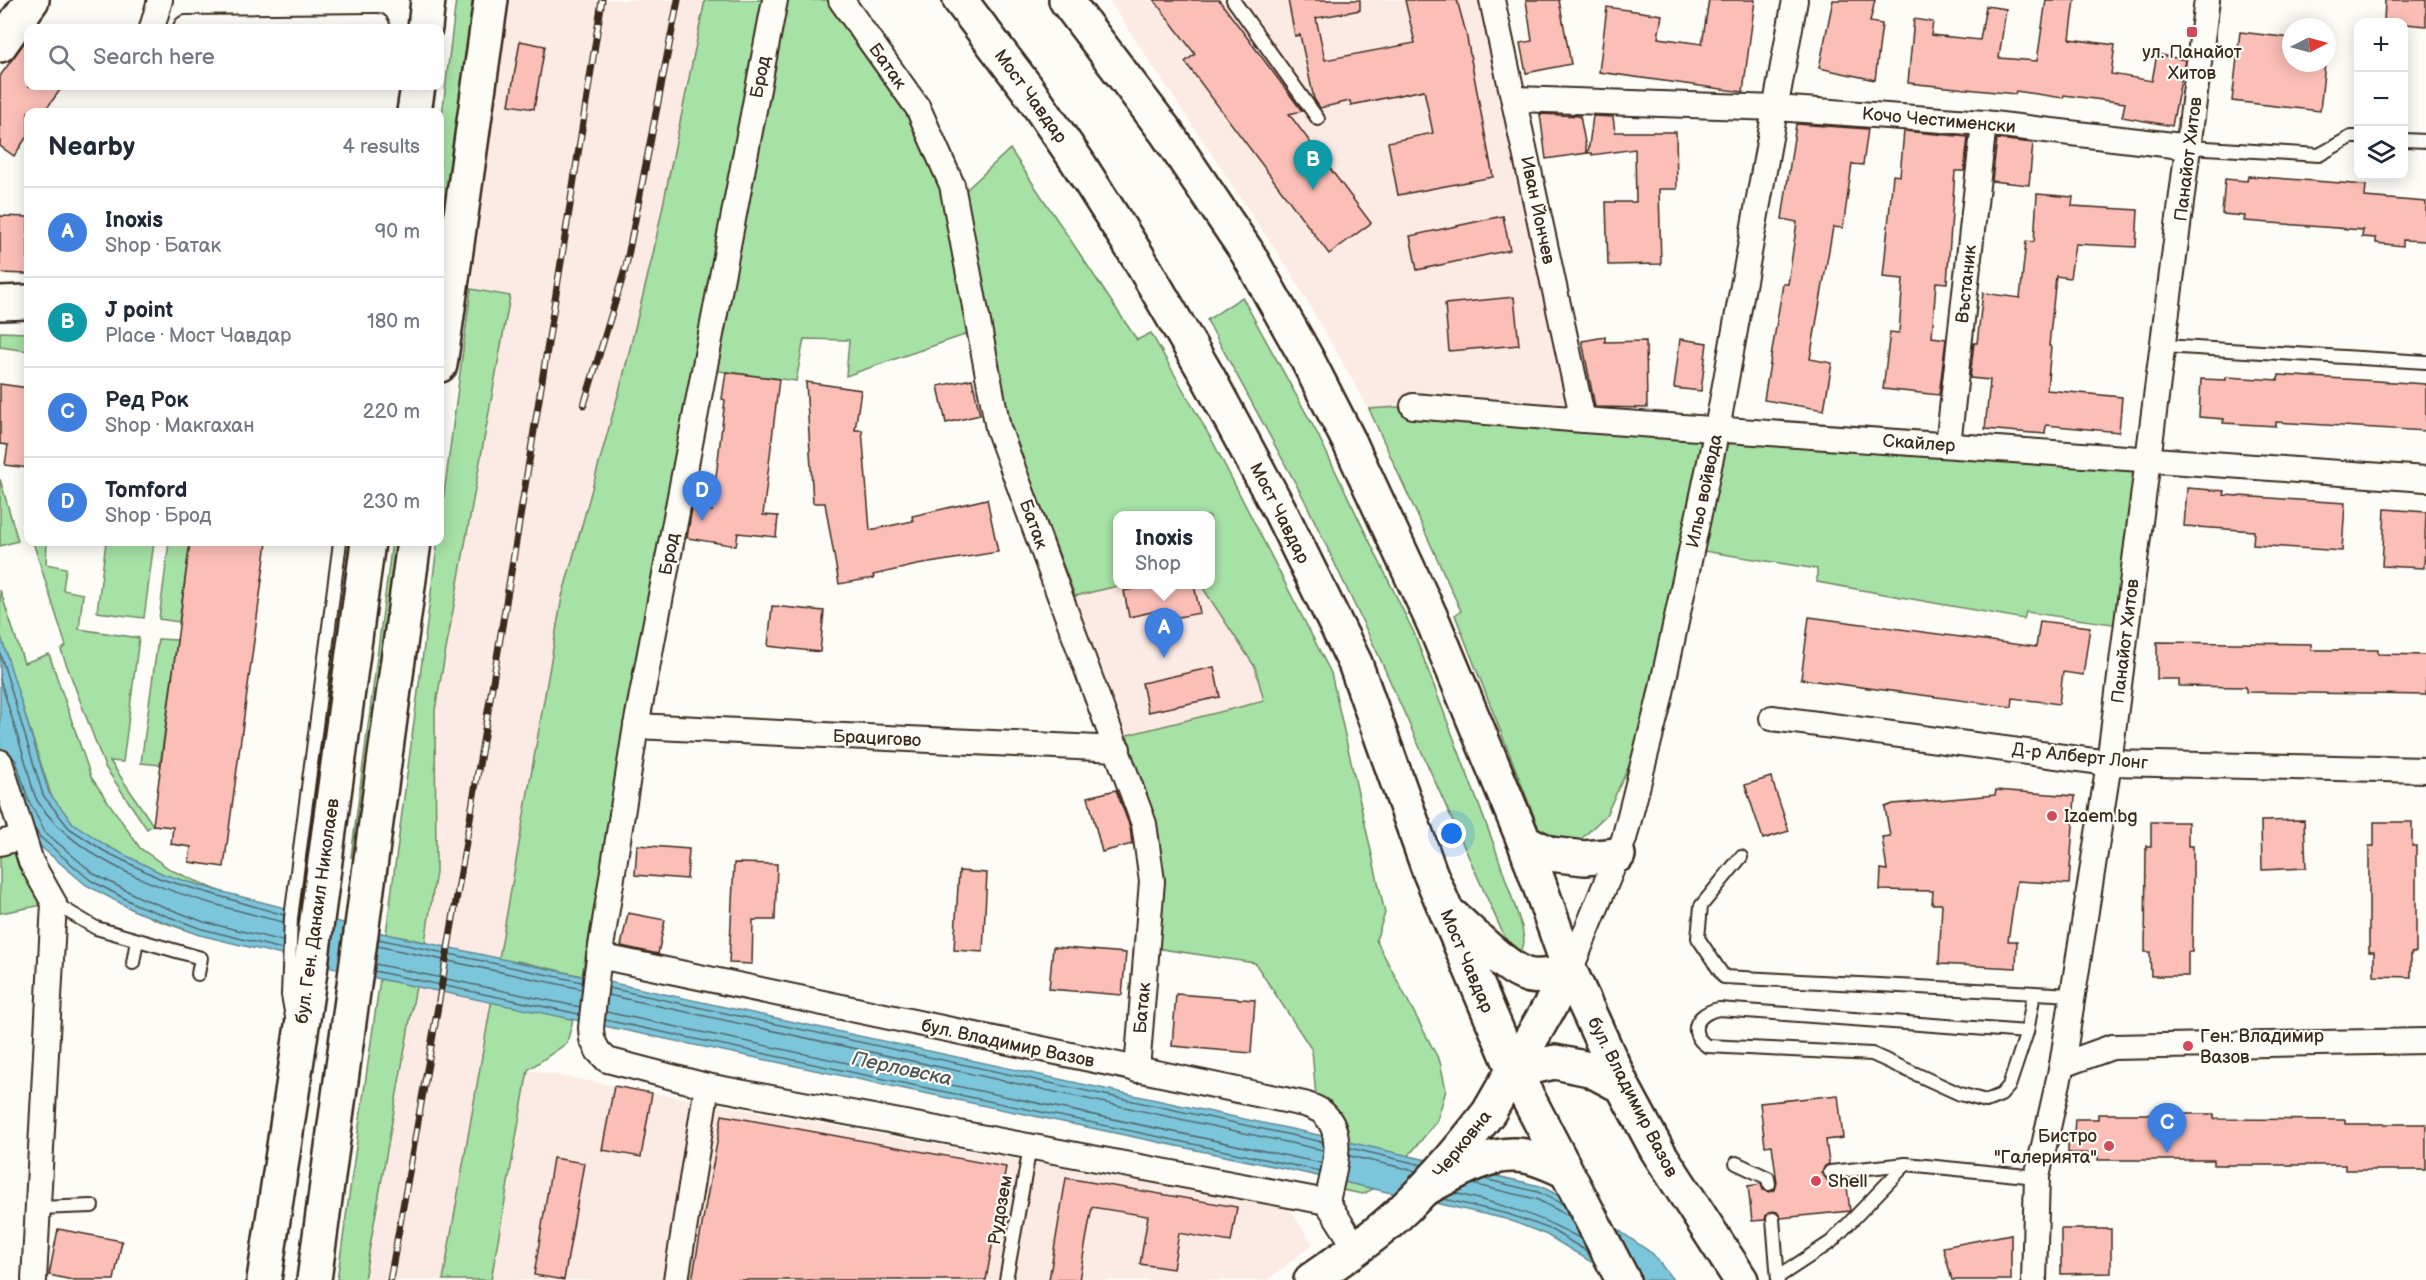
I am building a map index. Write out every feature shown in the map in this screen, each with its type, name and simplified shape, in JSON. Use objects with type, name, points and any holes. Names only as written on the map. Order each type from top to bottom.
[{"type":"main road","points":[[13,36],[32,0]]},
{"type":"main road","points":[[425,24],[428,0]]},
{"type":"main road","points":[[444,313],[448,261],[491,0]]},
{"type":"main road","name":"Мост Чавдар","points":[[960,0],[1058,133],[1138,257],[1214,387],[1280,512],[1355,663],[1445,910],[1514,1071]]},
{"type":"main road","points":[[1066,0],[1166,132],[1247,252],[1306,357],[1349,441],[1434,624],[1524,842],[1570,971],[1541,976],[1525,974],[1509,964],[1445,910]]},
{"type":"main road","points":[[415,108],[417,90]]},
{"type":"main road","points":[[0,303],[24,302]]},
{"type":"main road","name":"бул. Ген. Данаил Николаев","points":[[264,1280],[367,546]]},
{"type":"main road","points":[[314,1280],[413,546]]},
{"type":"main road","points":[[1524,842],[1550,854],[1584,858],[1618,855]]},
{"type":"main road","name":"Черковна","points":[[1311,1280],[1391,1221],[1428,1187],[1489,1112],[1570,971]]},
{"type":"main road","name":"бул. Владимир Вазов","points":[[1570,971],[1623,1087],[1656,1150],[1741,1280]]},
{"type":"main road","points":[[1623,1087],[1589,1069],[1556,1062],[1514,1071],[1623,1280]]},
{"type":"main road","points":[[1428,1187],[1477,1162],[1495,1158],[1522,1155],[1564,1170]]},
{"type":"street","points":[[154,24],[160,0]]},
{"type":"street","name":"Брод","points":[[707,1086],[607,1060],[598,1051],[591,1034],[598,964],[636,726],[775,0]]},
{"type":"street","name":"Батак","points":[[841,0],[918,108],[952,185],[998,428],[1144,824],[1152,881],[1137,1070]]},
{"type":"street","name":"Иван Йончев","points":[[1492,0],[1583,420]]},
{"type":"street","name":"Ильо войвода","points":[[1570,971],[1618,855],[1659,702],[1717,429],[1795,0]]},
{"type":"street","name":"Панайот Хитов","points":[[2034,1280],[2037,1177],[2062,1065],[2109,763],[2190,147],[2207,0]]},
{"type":"street","name":"Кочо Честименски","points":[[1514,99],[1776,108],[1984,123],[2190,147]]},
{"type":"street","name":"Въстаник","points":[[1948,445],[1984,123]]},
{"type":"street","name":"Скайлер","points":[[1413,405],[1583,420],[2426,479]]},
{"type":"street","name":"Д-р Алберт Лонг","points":[[1772,718],[2109,763],[2426,770]]},
{"type":"street","name":"Брацигово","points":[[636,726],[1118,749]]},
{"type":"street","points":[[0,762],[31,862],[54,903],[34,1280]]},
{"type":"street","points":[[0,843],[23,837]]},
{"type":"street","name":"бул. Владимир Вазов","points":[[598,964],[1304,1104],[1322,1112],[1334,1127],[1337,1146],[1327,1202]]},
{"type":"street","points":[[2062,1065],[2112,1047],[2426,1041]]},
{"type":"street","points":[[676,1280],[707,1086],[1327,1202],[1356,1248]]},
{"type":"lane","points":[[1233,0],[1318,119]]},
{"type":"lane","name":"Кочо Честименски","points":[[2190,147],[2319,155],[2354,137]]},
{"type":"lane","points":[[2408,140],[2426,141]]},
{"type":"lane","points":[[2163,346],[2426,362]]},
{"type":"lane","points":[[298,1049],[288,995],[291,918],[339,546]]},
{"type":"lane","points":[[1741,857],[1701,906],[1698,938],[1724,977],[2073,995]]},
{"type":"lane","points":[[54,903],[96,928],[201,958],[198,974]]},
{"type":"lane","points":[[133,963],[137,940]]},
{"type":"lane","points":[[2027,1032],[1719,1009],[1708,1011],[1699,1018],[1695,1035],[1698,1041],[1707,1046],[1872,1054],[1960,1094],[1986,1101],[2001,1095],[2009,1086],[2027,1032],[2034,993]]},
{"type":"lane","name":"Рудозем","points":[[1006,1280],[1030,1147]]},
{"type":"lane","points":[[1736,1163],[1771,1180]]},
{"type":"lane","points":[[1830,1172],[1906,1164],[2037,1177]]},
{"type":"lane","points":[[1773,1219],[1778,1278],[1831,1242],[1906,1164]]},
{"type":"lane","points":[[38,1208],[92,1206]]},
{"type":"shaded area","points":[[511,0],[705,0],[653,254],[623,377],[562,597],[443,1280],[364,1280],[436,872],[435,710],[509,296],[471,289],[499,72]]},
{"type":"shaded area","points":[[1109,0],[1480,0],[1583,420],[1413,406],[1369,409],[1291,273]]},
{"type":"shaded area","points":[[1113,587],[1113,589],[1204,589],[1255,667],[1264,701],[1127,735],[1075,596]]},
{"type":"shaded area","points":[[528,1070],[1289,1209],[1313,1244],[1267,1280],[491,1280]]},
{"type":"green space","points":[[456,0],[479,0],[444,223],[444,108]]},
{"type":"green space","points":[[705,0],[766,0],[626,724],[582,976],[517,961],[508,1005],[573,1019],[567,1043],[528,1070],[491,1280],[443,1280],[562,597],[623,377],[653,254]]},
{"type":"green space","points":[[775,0],[841,0],[918,108],[979,330],[846,376],[849,340],[804,339],[796,381],[704,369]]},
{"type":"green space","points":[[1010,149],[1137,340],[1151,333],[1214,444],[1331,673],[1385,913],[1376,940],[1440,1062],[1446,1090],[1437,1121],[1381,1185],[1363,1194],[1342,1190],[1316,1097],[1312,1050],[1255,963],[1155,948],[1152,826],[1127,735],[1264,701],[1255,667],[1204,589],[1215,589],[1215,511],[1113,511],[1113,587],[1075,596],[1010,425],[963,193]]},
{"type":"green space","points":[[471,289],[510,296],[435,710],[436,872],[425,942],[386,934],[437,546],[444,546],[444,494]]},
{"type":"green space","points":[[1242,297],[1317,433],[1414,633],[1494,845],[1522,927],[1524,944],[1519,951],[1505,938],[1377,652],[1304,499],[1207,320]]},
{"type":"green space","points":[[0,332],[24,333],[24,350],[0,347]]},
{"type":"green space","points":[[1413,406],[2148,459],[2127,626],[2026,612],[2024,619],[1817,582],[1817,569],[1691,549],[1659,702],[1606,815],[1574,846],[1541,834],[1455,615],[1461,611],[1369,409]]},
{"type":"green space","points":[[0,479],[18,541],[0,546]]},
{"type":"green space","points":[[34,546],[47,546],[46,564],[66,568],[63,590],[83,594],[79,629],[139,638],[123,762],[110,761],[153,825],[147,829],[105,767],[61,650],[66,646]]},
{"type":"green space","points":[[105,546],[153,546],[144,618],[97,612]]},
{"type":"green space","points":[[168,546],[189,546],[179,622],[159,619]]},
{"type":"green space","points":[[348,546],[354,546],[301,923],[302,890]]},
{"type":"green space","points":[[391,546],[399,546],[355,859],[351,857]]},
{"type":"green space","points":[[0,590],[24,663],[49,654],[91,777],[140,848],[171,870],[219,891],[200,935],[154,919],[126,903],[52,798],[0,637]]},
{"type":"green space","points":[[158,639],[177,640],[160,765],[141,763]]},
{"type":"green space","points":[[23,837],[54,903],[0,913],[0,843]]},
{"type":"green space","points":[[380,979],[416,986],[364,1280],[337,1280]]},
{"type":"water","name":"Перловска","points":[[0,633],[49,793],[73,823],[107,846],[163,874],[219,891],[386,934],[1305,1132],[1540,1186],[1595,1214],[1653,1254],[1673,1280],[1621,1280],[1547,1235],[1506,1219],[1282,1168],[380,979],[200,935],[135,911],[86,885],[34,841],[0,756]]},
{"type":"building","points":[[1154,0],[1219,0],[1302,111],[1289,114],[1371,223],[1329,254],[1185,62],[1195,54]]},
{"type":"building","points":[[1288,0],[1360,0],[1360,10],[1316,18],[1325,60],[1415,43],[1405,0],[1457,0],[1466,33],[1493,177],[1398,195],[1388,142],[1433,133],[1424,90],[1351,105],[1350,101],[1320,108],[1314,99],[1300,35],[1295,36]]},
{"type":"building","points":[[1526,0],[1559,0],[1571,64],[1526,73],[1520,43],[1532,41]]},
{"type":"building","points":[[1709,0],[1755,0],[1743,92],[1599,72],[1607,7],[1662,15],[1658,38],[1702,44]]},
{"type":"building","points":[[1833,0],[1875,0],[1870,22],[1882,24],[1875,80],[1819,68]]},
{"type":"building","points":[[2046,0],[2075,0],[2070,39],[2115,45],[2111,74],[2152,81],[2157,54],[2185,60],[2172,126],[2122,117],[2125,103],[2064,95],[2063,98],[2016,91],[2015,94],[1908,83],[1914,19],[1933,22],[1931,35],[1980,40],[1986,6],[2006,9],[1999,58],[2037,61]]},
{"type":"building","points":[[2385,0],[2426,0],[2426,26],[2408,24],[2408,18],[2384,18]]},
{"type":"building","points":[[2240,32],[2282,37],[2282,72],[2324,72],[2320,111],[2232,101]]},
{"type":"building","points":[[520,41],[545,46],[534,109],[509,105]]},
{"type":"building","points":[[24,43],[24,90],[60,90],[47,108],[24,108],[24,141],[14,156],[0,146],[0,76]]},
{"type":"building","points":[[1540,114],[1580,116],[1587,153],[1546,159]]},
{"type":"building","points":[[1593,116],[1613,117],[1615,132],[1676,132],[1677,189],[1659,189],[1661,264],[1608,265],[1606,202],[1636,202],[1635,149],[1592,155],[1588,153]]},
{"type":"building","points":[[1796,124],[1868,129],[1863,165],[1852,164],[1843,228],[1833,227],[1810,359],[1832,363],[1824,410],[1764,400],[1783,284],[1788,284],[1797,222],[1782,219]]},
{"type":"building","points":[[1904,131],[1968,137],[1964,171],[1955,171],[1947,283],[1936,282],[1932,337],[1946,339],[1939,395],[1883,389],[1890,332],[1899,333],[1903,279],[1883,277],[1893,175],[1900,176]]},
{"type":"building","points":[[1997,139],[2033,143],[2029,185],[1992,181]]},
{"type":"building","points":[[2248,176],[2366,185],[2365,197],[2426,202],[2426,241],[2403,240],[2403,246],[2376,243],[2376,238],[2362,237],[2363,230],[2244,221],[2245,216],[2222,214],[2225,179],[2247,181]]},
{"type":"building","points":[[2037,194],[2073,197],[2072,206],[2138,210],[2136,247],[2075,244],[2070,278],[2056,276],[2049,346],[2051,346],[2047,390],[2122,397],[2119,432],[2046,425],[2045,434],[1985,429],[1990,380],[1970,378],[1983,293],[2020,298],[2026,241],[2034,242]]},
{"type":"building","points":[[0,216],[24,217],[24,274],[0,273]]},
{"type":"building","points":[[1503,216],[1510,250],[1417,270],[1410,236]]},
{"type":"building","points":[[1514,297],[1519,345],[1449,351],[1445,304]]},
{"type":"building","points":[[1605,337],[1605,342],[1646,341],[1647,408],[1595,407],[1582,341]]},
{"type":"building","points":[[1680,339],[1707,343],[1701,391],[1674,388]]},
{"type":"building","points":[[726,372],[779,379],[763,515],[778,516],[776,537],[738,533],[736,546],[687,538],[692,508],[712,511],[725,400],[722,399]]},
{"type":"building","points":[[2279,375],[2426,384],[2426,431],[2276,422],[2276,426],[2223,423],[2224,419],[2199,417],[2201,379],[2226,380],[2226,377],[2278,380]]},
{"type":"building","points":[[972,379],[980,415],[946,423],[938,386]]},
{"type":"building","points":[[806,382],[861,390],[855,430],[862,430],[870,530],[913,521],[912,516],[987,499],[998,552],[917,565],[873,575],[874,578],[839,584],[825,503],[813,503]]},
{"type":"building","points":[[0,384],[24,387],[24,467],[5,465],[8,445],[0,444]]},
{"type":"building","points":[[2187,488],[2225,491],[2224,495],[2345,503],[2342,551],[2253,545],[2254,531],[2184,526]]},
{"type":"building","points":[[2385,509],[2426,512],[2424,568],[2382,566]]},
{"type":"building","points":[[189,546],[266,546],[224,867],[189,862],[191,847],[171,844],[173,827],[153,825]]},
{"type":"building","points":[[1195,589],[1200,613],[1168,619],[1166,609],[1129,617],[1124,591]]},
{"type":"building","points":[[772,606],[824,611],[820,652],[768,646]]},
{"type":"building","points":[[1809,617],[2036,647],[2040,621],[2090,627],[2083,675],[2063,672],[2059,704],[2013,698],[2012,707],[1801,679]]},
{"type":"building","points":[[2157,642],[2311,644],[2311,650],[2378,650],[2378,654],[2426,655],[2426,695],[2246,692],[2246,687],[2179,686],[2179,679],[2157,679]]},
{"type":"building","points":[[1214,667],[1220,697],[1148,712],[1142,683]]},
{"type":"building","points":[[1771,777],[1789,831],[1763,839],[1745,785]]},
{"type":"building","points":[[1116,790],[1130,827],[1132,844],[1102,852],[1088,797]]},
{"type":"building","points":[[1996,790],[2075,796],[2069,884],[2017,881],[2008,941],[2017,941],[2016,968],[1939,964],[1942,904],[1932,904],[1933,891],[1880,890],[1881,869],[1887,870],[1882,837],[1890,836],[1885,807],[1893,804],[1995,795]]},
{"type":"building","points":[[2304,820],[2306,868],[2262,870],[2261,821]]},
{"type":"building","points":[[2151,822],[2188,822],[2188,846],[2193,846],[2193,882],[2192,952],[2188,952],[2188,976],[2151,976],[2150,952],[2145,952],[2146,846],[2151,846]]},
{"type":"building","points":[[2374,822],[2412,822],[2412,846],[2416,846],[2416,952],[2411,953],[2411,977],[2374,976],[2374,952],[2369,952],[2369,846],[2374,846]]},
{"type":"building","points":[[637,845],[689,849],[687,879],[635,875]]},
{"type":"building","points":[[734,863],[777,864],[775,920],[753,920],[752,964],[729,963]]},
{"type":"building","points":[[959,871],[987,873],[983,952],[954,950]]},
{"type":"building","points":[[628,913],[665,920],[658,954],[621,946]]},
{"type":"building","points":[[1053,947],[1126,953],[1122,995],[1049,989]]},
{"type":"building","points":[[1176,994],[1255,1000],[1251,1053],[1172,1046]]},
{"type":"building","points":[[614,1086],[652,1093],[641,1157],[602,1150]]},
{"type":"building","points":[[1838,1095],[1843,1138],[1826,1140],[1829,1164],[1822,1172],[1827,1180],[1846,1179],[1850,1211],[1781,1218],[1777,1212],[1772,1211],[1766,1215],[1765,1220],[1752,1221],[1748,1186],[1761,1184],[1763,1190],[1770,1192],[1775,1190],[1777,1183],[1772,1145],[1765,1146],[1760,1103]]},
{"type":"building","points":[[2098,1114],[2214,1114],[2214,1119],[2345,1120],[2345,1124],[2426,1124],[2426,1170],[2345,1170],[2345,1165],[2214,1165],[2214,1160],[2098,1160],[2098,1153],[2068,1153],[2068,1133],[2074,1133],[2075,1119],[2098,1119]]},
{"type":"building","points":[[722,1115],[1006,1167],[986,1280],[692,1280]]},
{"type":"building","points":[[553,1158],[584,1163],[564,1280],[534,1275]]},
{"type":"building","points":[[1066,1178],[1237,1207],[1231,1242],[1179,1233],[1173,1269],[1140,1264],[1148,1216],[1092,1207],[1079,1280],[1049,1280]]},
{"type":"building","points":[[58,1229],[122,1241],[114,1280],[72,1280],[49,1275]]},
{"type":"building","points":[[2061,1229],[2111,1229],[2111,1273],[2061,1274]]},
{"type":"building","points":[[2011,1234],[2011,1280],[1952,1280],[1943,1247]]},
{"type":"railway","points":[[390,1280],[500,641],[602,0]]},
{"type":"railway","points":[[584,405],[626,266],[678,0]]},
{"type":"place","name":"ул. Панайот Хитов","points":[[2192,32]]},
{"type":"place","name":"J point","points":[[1313,190]]},
{"type":"place","name":"Tomford","points":[[702,521]]},
{"type":"place","name":"Inoxis","points":[[1164,658]]},
{"type":"place","name":"Izaem.bg","points":[[2052,816]]},
{"type":"place","name":"Ген. Владимир Вазов","points":[[2188,1046]]},
{"type":"place","name":"Бистро \"Галерията\"","points":[[2109,1146]]},
{"type":"place","name":"Ред Рок","points":[[2167,1153]]},
{"type":"place","name":"Shell","points":[[1816,1181]]}]
